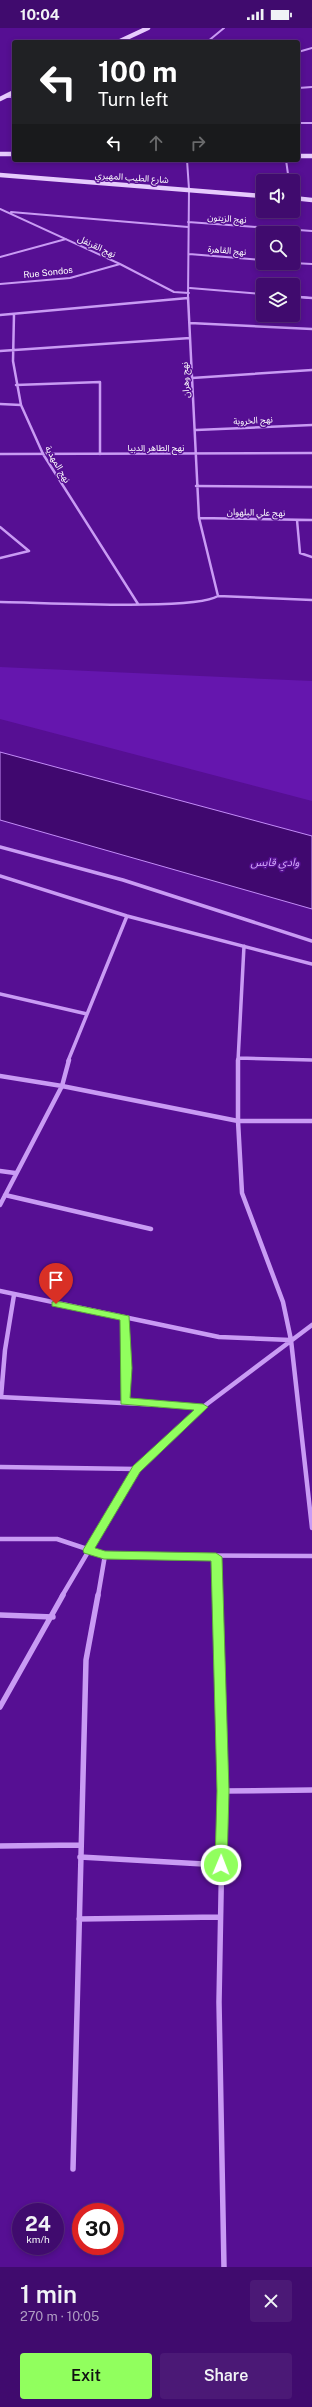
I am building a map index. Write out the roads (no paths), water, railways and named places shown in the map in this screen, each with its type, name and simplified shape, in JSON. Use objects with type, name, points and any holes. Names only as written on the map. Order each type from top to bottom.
[{"type":"street","points":[[122,40],[148,28]]},
{"type":"street","points":[[209,40],[224,28]]},
{"type":"street","points":[[300,51],[312,48]]},
{"type":"street","points":[[300,88],[312,87]]},
{"type":"street","points":[[1,98],[12,93]]},
{"type":"street","points":[[1,98],[12,97]]},
{"type":"street","points":[[300,123],[312,123]]},
{"type":"street","points":[[300,152],[312,152]]},
{"type":"street","points":[[0,154],[12,154]]},
{"type":"street","points":[[300,156],[312,156]]},
{"type":"street","points":[[0,158],[12,158]]},
{"type":"street","name":"نهج وهران","points":[[187,162],[189,190],[188,228],[190,288],[188,298],[196,430],[196,486],[199,518],[218,596]]},
{"type":"street","points":[[286,162],[288,174]]},
{"type":"street","name":"شارع الطيب المهيري","points":[[0,175],[256,195]]},
{"type":"street","points":[[300,199],[312,200]]},
{"type":"street","name":"نهج القرنفل","points":[[0,209],[120,264],[174,292],[188,294]]},
{"type":"street","points":[[7,212],[188,228]]},
{"type":"street","name":"نهج الزيتون","points":[[188,222],[312,231]]},
{"type":"street","points":[[0,257],[66,239]]},
{"type":"street","name":"نهج القاهرة","points":[[189,254],[256,259]]},
{"type":"street","points":[[300,263],[312,264]]},
{"type":"street","name":"Rue Sondos","points":[[0,284],[70,278],[120,264]]},
{"type":"street","points":[[190,288],[256,293]]},
{"type":"street","points":[[300,297],[312,298]]},
{"type":"street","points":[[0,315],[188,298]]},
{"type":"street","name":"نهج المهدية","points":[[14,314],[16,385],[21,405],[43,454],[138,604]]},
{"type":"street","points":[[190,323],[312,329]]},
{"type":"street","points":[[0,351],[190,338]]},
{"type":"street","points":[[192,378],[312,370]]},
{"type":"street","points":[[16,385],[100,382],[100,454]]},
{"type":"street","points":[[0,404],[21,405]]},
{"type":"street","name":"نهج الخروبة","points":[[196,430],[312,425]]},
{"type":"street","name":"نهج الطاهر الدبيا","points":[[0,454],[312,454]]},
{"type":"street","points":[[196,486],[312,487]]},
{"type":"street","name":"نهج علي البلهوان","points":[[199,518],[312,520]]},
{"type":"street","points":[[297,520],[300,553],[312,557]]},
{"type":"street","points":[[0,527],[29,551],[0,558]]},
{"type":"street","points":[[0,602],[138,604],[196,603],[212,600],[218,596],[312,600]]},
{"type":"street","points":[[0,847],[123,880],[312,941]]},
{"type":"street","points":[[0,876],[127,916],[312,964]]},
{"type":"street","points":[[0,1205],[15,1173],[62,1086],[70,1055],[127,916]]},
{"type":"street","points":[[244,946],[238,1058],[238,1121],[242,1193],[277,1281],[291,1340],[312,1528]]},
{"type":"street","points":[[0,994],[86,1014]]},
{"type":"street","points":[[238,1058],[312,1060]]},
{"type":"street","points":[[0,1076],[62,1086],[238,1121],[312,1121]]},
{"type":"street","points":[[0,1171],[15,1173]]},
{"type":"street","points":[[5,1195],[151,1229]]},
{"type":"street","points":[[0,1291],[219,1338],[291,1340]]},
{"type":"street","points":[[14,1295],[4,1350],[1,1397],[203,1407]]},
{"type":"street","points":[[124,1402],[127,1368],[125,1318]]},
{"type":"street","points":[[0,1707],[52,1617],[88,1550],[137,1469],[203,1407],[312,1325]]},
{"type":"street","points":[[0,1466],[137,1469]]},
{"type":"street","points":[[0,1539],[57,1540],[104,1555],[216,1557],[312,1556]]},
{"type":"street","points":[[73,2169],[80,1845],[86,1660],[104,1555]]},
{"type":"street","points":[[216,1557],[223,1791],[219,2002],[224,2267]]},
{"type":"street","points":[[0,1615],[52,1617]]},
{"type":"street","points":[[223,1791],[312,1790]]},
{"type":"street","points":[[0,1846],[80,1845]]},
{"type":"street","points":[[80,1857],[221,1865]]},
{"type":"street","points":[[79,1919],[220,1918]]},
{"type":"water","name":"وادي قابس","points":[[0,752],[312,836],[312,909],[0,820]]}]
